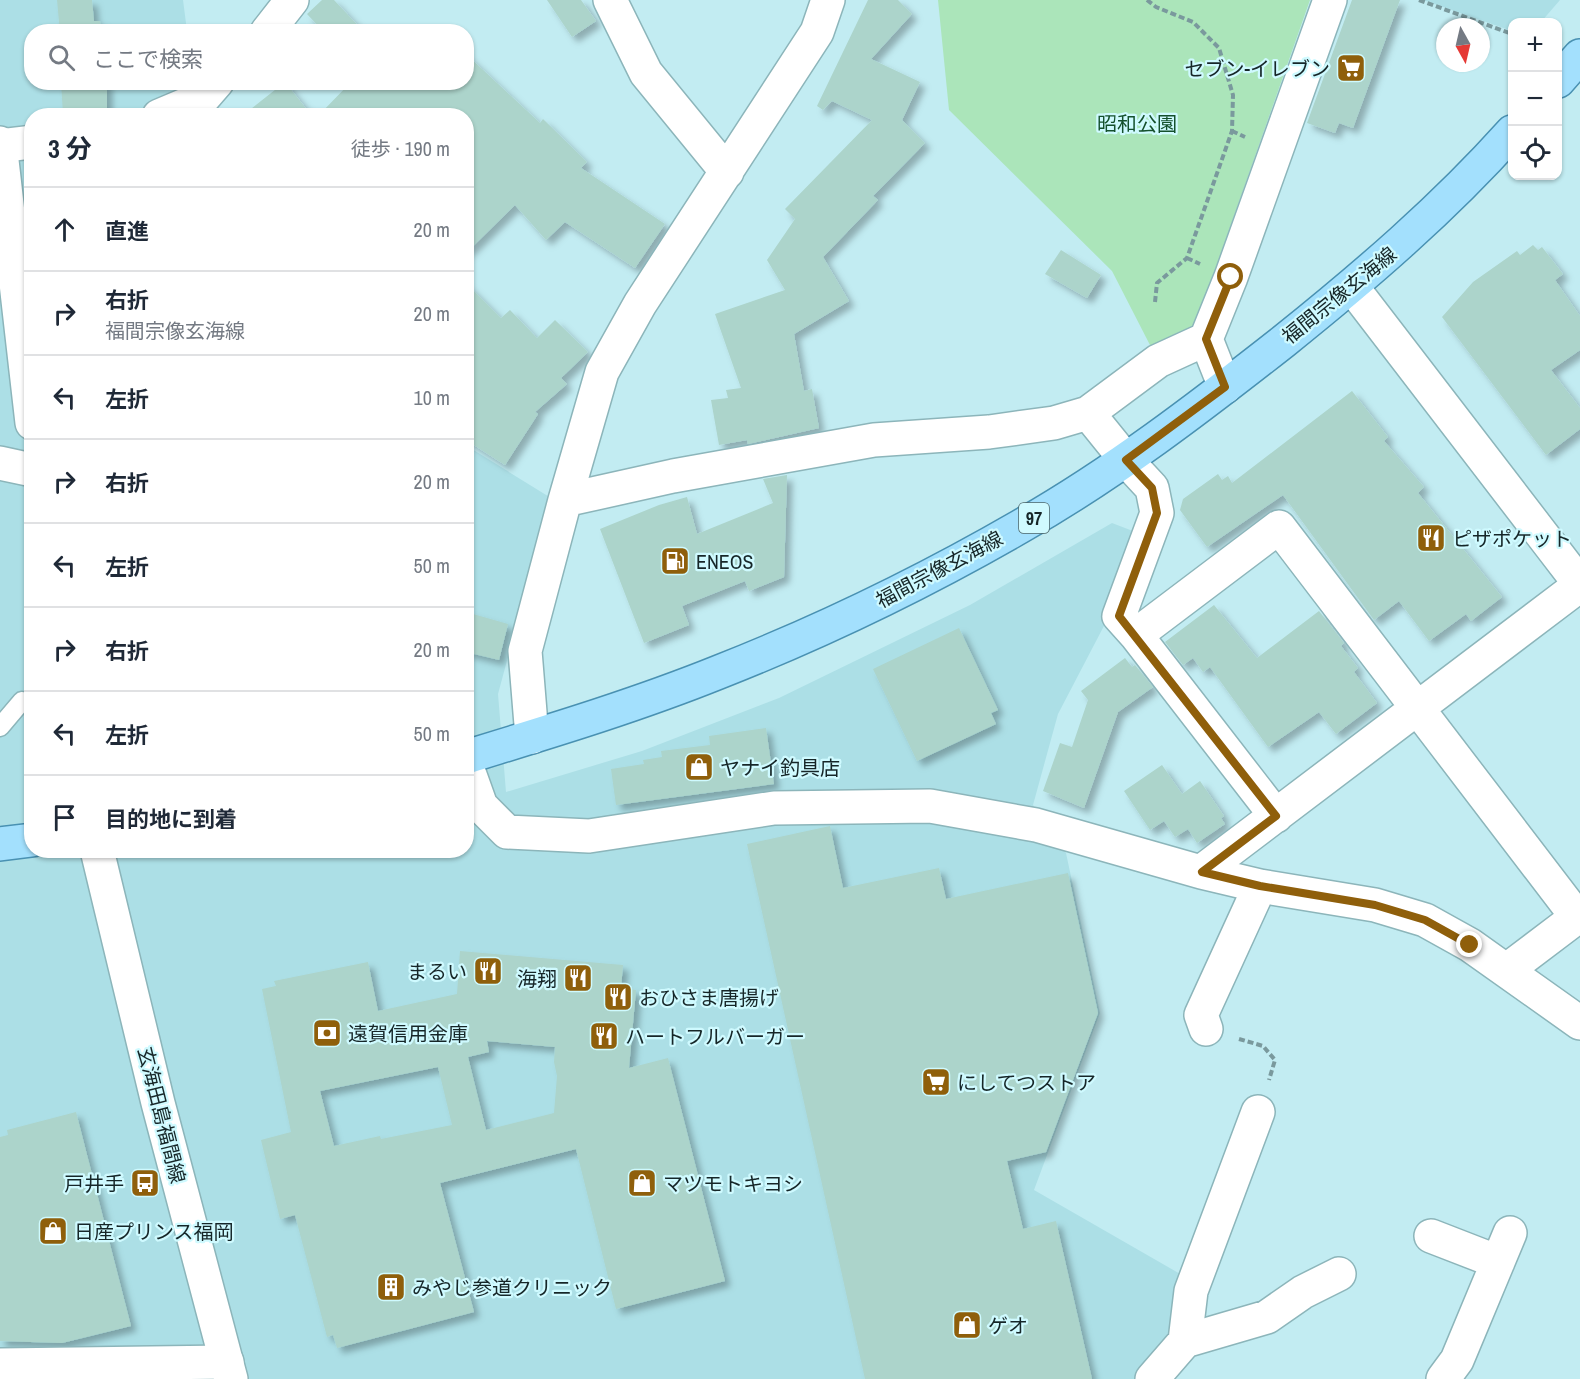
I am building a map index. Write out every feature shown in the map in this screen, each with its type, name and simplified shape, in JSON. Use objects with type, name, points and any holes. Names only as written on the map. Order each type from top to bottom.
[{"type":"main road","points":[[1562,76],[1580,56]]},
{"type":"main road","name":"福間宗像玄海線","points":[[474,755],[619,709],[718,672],[812,633],[920,581],[1012,531],[1126,460],[1225,387],[1352,287],[1411,235],[1484,164],[1508,137]]},
{"type":"main road","points":[[0,844],[24,841]]},
{"type":"street","points":[[273,24],[292,0]]},
{"type":"street","points":[[610,0],[646,73],[727,172]]},
{"type":"street","points":[[532,737],[525,651],[602,372],[640,304],[817,32],[828,0]]},
{"type":"street","points":[[565,500],[673,476],[874,440],[989,432],[1054,423],[1088,413],[1158,361],[1206,339],[1231,277],[1330,0]]},
{"type":"street","points":[[178,108],[204,97],[210,90]]},
{"type":"street","points":[[24,142],[0,144],[24,353]]},
{"type":"street","points":[[1202,872],[1580,584],[1352,287]]},
{"type":"street","points":[[1206,339],[1225,387]]},
{"type":"street","points":[[1088,413],[1152,488],[1157,513],[1119,616],[1276,816]]},
{"type":"street","points":[[0,463],[24,468]]},
{"type":"street","points":[[1136,635],[1279,527],[1577,918],[1507,970]]},
{"type":"street","points":[[474,785],[482,806],[507,832],[589,836],[774,808],[930,806],[1036,825],[1202,872],[1260,886],[1375,905],[1425,920],[1470,945],[1580,1023]]},
{"type":"street","name":"玄海田島福間線","points":[[99,858],[158,1103],[229,1370]]},
{"type":"street","points":[[1206,1029],[1202,1015],[1260,886]]},
{"type":"street","points":[[1185,1341],[1191,1291],[1258,1112]]},
{"type":"street","points":[[1431,1236],[1504,1247],[1457,1360],[1443,1379]]},
{"type":"street","points":[[1152,1379],[1185,1341],[1267,1317],[1303,1292],[1339,1274]]},
{"type":"street","points":[[0,1365],[229,1370]]},
{"type":"lane","points":[[0,727],[22,701]]},
{"type":"path","points":[[1148,0],[1156,7],[1193,22],[1219,48],[1233,95],[1232,131],[1187,258],[1157,283],[1155,302]]},
{"type":"path","points":[[1419,0],[1508,33]]},
{"type":"path","points":[[1206,1029],[1263,1046],[1275,1060],[1258,1112]]},
{"type":"shaded area","points":[[0,0],[183,0],[186,24],[24,24],[24,90],[195,90],[197,108],[24,108],[24,858],[474,858],[474,450],[551,498],[498,694],[506,792],[642,751],[779,698],[970,605],[1112,523],[1138,533],[1106,622],[1058,714],[1033,805],[1066,853],[1100,1013],[1034,1190],[1182,1275],[1170,1343],[1139,1379],[0,1379]]},
{"type":"shaded area","points":[[1423,0],[1560,0],[1544,18],[1508,18],[1508,30],[1490,23],[1490,18],[1475,18]]},
{"type":"green space","name":"昭和公園","points":[[938,0],[1310,0],[1195,327],[1151,347],[1112,271],[949,110]]},
{"type":"building","points":[[57,0],[92,0],[94,21],[100,21],[100,24],[59,24]]},
{"type":"building","points":[[322,0],[334,0],[356,24],[316,24],[307,14]]},
{"type":"building","points":[[547,0],[581,0],[596,21],[572,37]]},
{"type":"building","points":[[868,0],[898,0],[912,14],[871,59],[920,82],[902,120],[925,143],[873,196],[878,200],[823,257],[849,301],[794,334],[804,391],[812,389],[819,428],[748,444],[747,440],[719,445],[711,400],[728,398],[726,390],[741,388],[715,314],[785,290],[767,260],[795,219],[785,209],[872,120],[832,101],[823,110],[817,106]]},
{"type":"building","name":"セブン-イレブン","points":[[1352,0],[1400,0],[1353,128],[1339,123],[1335,133],[1307,123]]},
{"type":"building","points":[[474,61],[540,123],[543,119],[587,162],[581,168],[665,224],[635,268],[565,222],[546,240],[515,205],[474,245],[474,108],[326,108],[343,90],[474,90]]},
{"type":"building","points":[[62,90],[107,90],[107,108],[63,108]]},
{"type":"building","points":[[275,90],[291,90],[306,108],[252,108]]},
{"type":"building","points":[[1533,245],[1538,250],[1542,247],[1563,274],[1555,280],[1580,316],[1580,350],[1551,370],[1580,408],[1580,429],[1546,455],[1442,317],[1473,282],[1517,251],[1520,255]]},
{"type":"building","points":[[1061,250],[1101,275],[1087,298],[1045,274]]},
{"type":"building","points":[[474,291],[501,318],[510,310],[537,338],[555,320],[588,352],[561,378],[567,384],[535,412],[538,414],[505,465],[474,445]]},
{"type":"building","points":[[1352,391],[1388,437],[1384,441],[1424,487],[1418,493],[1502,597],[1471,621],[1466,614],[1429,641],[1399,601],[1374,620],[1283,495],[1207,547],[1180,510],[1183,499],[1218,474],[1222,480],[1228,476],[1232,483]]},
{"type":"building","points":[[787,475],[784,577],[749,591],[745,581],[682,606],[689,625],[644,643],[600,529],[659,505],[687,497],[697,534],[773,503],[763,479]]},
{"type":"building","points":[[1214,605],[1257,658],[1319,611],[1344,643],[1341,646],[1358,668],[1354,672],[1377,703],[1336,734],[1319,712],[1268,747],[1210,667],[1203,672],[1193,658],[1183,665],[1165,642]]},
{"type":"building","points":[[474,614],[508,624],[499,660],[474,654]]},
{"type":"building","points":[[959,628],[998,710],[991,713],[996,724],[917,761],[873,669]]},
{"type":"building","points":[[1125,658],[1132,667],[1135,665],[1153,687],[1118,712],[1084,808],[1043,791],[1060,743],[1072,747],[1088,700],[1081,691]]},
{"type":"building","name":"ヤナイ釣具店","points":[[766,728],[774,784],[616,805],[611,769],[644,764],[643,760],[662,757],[661,751],[710,745],[709,736]]},
{"type":"building","points":[[1162,765],[1182,794],[1200,781],[1224,816],[1221,818],[1225,824],[1197,843],[1188,829],[1175,837],[1164,821],[1150,830],[1124,791]]},
{"type":"building","name":"にしてつストア","points":[[830,826],[843,888],[939,868],[946,899],[1068,873],[1098,1013],[1046,1152],[1007,1161],[1023,1229],[1056,1221],[1092,1379],[865,1379],[747,844]]},
{"type":"building","points":[[460,951],[623,965],[621,988],[636,990],[629,1068],[668,1058],[725,1281],[616,1309],[576,1149],[440,1183],[474,1312],[337,1348],[333,1335],[327,1337],[295,1215],[280,1219],[261,1140],[291,1132],[262,989],[276,986],[274,981],[368,962],[378,1011],[457,994]],"holes":[[[487,1041],[555,1047],[554,1062],[557,1076],[554,1113],[486,1130],[468,1057],[489,1052]],[[438,1067],[452,1125],[334,1146],[320,1091]]]},
{"type":"building","name":"日産プリンス福岡","points":[[76,1112],[131,1326],[62,1343],[0,1341],[0,1137],[8,1135],[7,1130]]},
{"type":"place","name":"セブン-イレブン","points":[[1351,68]]},
{"type":"place","name":"ピザポケット","points":[[1431,538]]},
{"type":"place","name":"ENEOS","points":[[675,561]]},
{"type":"place","name":"ヤナイ釣具店","points":[[699,767]]},
{"type":"place","name":"まるい","points":[[488,971]]},
{"type":"place","name":"海翔","points":[[578,978]]},
{"type":"place","name":"おひさま唐揚げ","points":[[618,997]]},
{"type":"place","name":"遠賀信用金庫","points":[[327,1033]]},
{"type":"place","name":"ハートフルバーガー","points":[[604,1036]]},
{"type":"place","name":"にしてつストア","points":[[936,1082]]},
{"type":"place","name":"戸井手","points":[[145,1183]]},
{"type":"place","name":"マツモトキヨシ","points":[[642,1183]]},
{"type":"place","name":"日産プリンス福岡","points":[[53,1231]]},
{"type":"place","name":"みやじ参道クリニック","points":[[391,1287]]},
{"type":"place","name":"ゲオ","points":[[967,1325]]},
{"type":"route","points":[[1231,277],[1206,339],[1225,387],[1126,460],[1152,488],[1157,513],[1119,616],[1276,816],[1202,872],[1260,886],[1375,905],[1425,920],[1470,945]]}]
